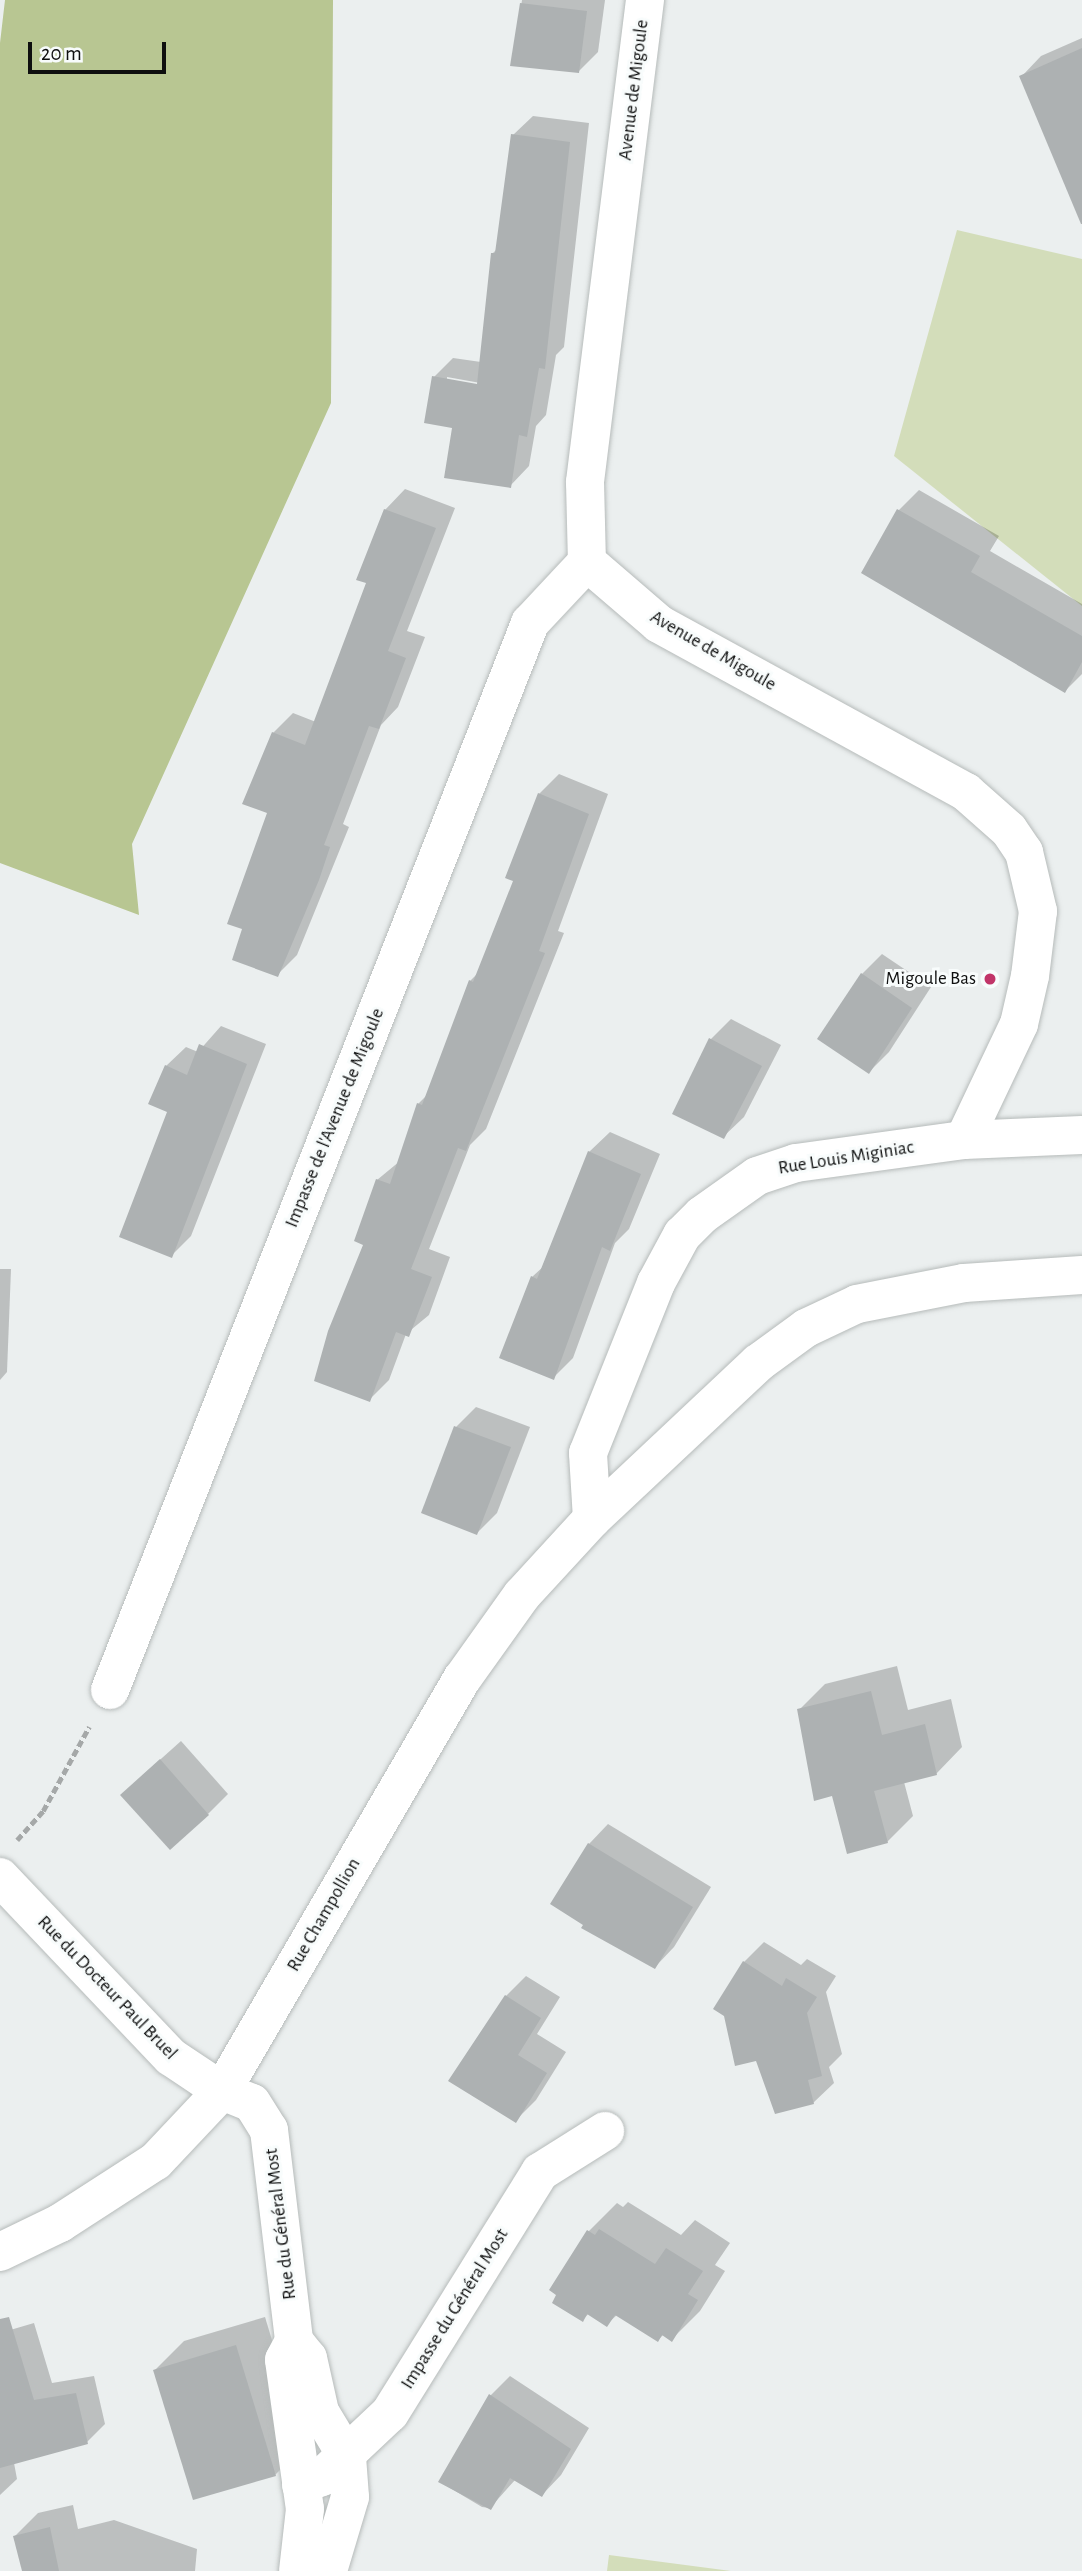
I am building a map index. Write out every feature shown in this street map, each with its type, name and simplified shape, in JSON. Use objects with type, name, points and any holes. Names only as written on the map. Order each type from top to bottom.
[{"type":"street","name":"Avenue de Migoule","points":[[645,0],[585,482],[587,562],[659,624],[967,792],[1009,830],[1024,852],[1038,911],[1030,976],[1019,1024],[964,1140]]},
{"type":"street","name":"Impasse de l'Avenue de Migoule","points":[[110,1690],[530,623],[587,562]]},
{"type":"street","name":"Rue Louis Miginiac","points":[[592,1518],[588,1453],[656,1283],[682,1235],[734,1192],[775,1168],[964,1140],[1082,1135]]},
{"type":"street","name":"Rue Champollion","points":[[0,2252],[60,2223],[156,2161],[222,2091],[462,1679],[522,1595],[592,1518],[758,1363],[806,1328],[857,1304],[964,1283],[1082,1275]]},
{"type":"street","name":"Rue du Docteur Paul Bruel","points":[[4,1863],[170,2057],[222,2091]]},
{"type":"street","name":"Rue du Général Most","points":[[222,2091],[252,2104],[269,2130],[295,2341],[308,2358],[320,2412],[347,2457],[350,2497],[328,2571]]},
{"type":"street","name":"Impasse du Général Most","points":[[301,2485],[322,2477],[347,2457],[390,2413],[540,2172],[606,2131]]},
{"type":"street","name":"Rue du Général Most","points":[[295,2341],[284,2360],[301,2485],[304,2538],[298,2571]]},
{"type":"path","points":[[4,1863],[43,1811],[110,1690]]},
{"type":"green space","points":[[5,0],[333,0],[331,403],[132,844],[139,915],[0,863],[0,43]]},
{"type":"green space","points":[[957,230],[1082,259],[1082,606],[894,456]]},
{"type":"green space","points":[[609,2555],[731,2571],[607,2571]]},
{"type":"building","points":[[520,3],[587,11],[579,73],[510,66]]},
{"type":"building","points":[[1082,48],[1082,224],[1081,224],[1019,76]]},
{"type":"building","points":[[511,134],[570,142],[545,369],[539,368],[527,437],[519,435],[511,488],[444,478],[452,428],[424,423],[432,376],[477,384],[491,253],[495,253]]},
{"type":"building","points":[[384,509],[436,528],[388,651],[406,658],[379,729],[369,726],[324,845],[330,847],[319,880],[278,977],[232,960],[242,929],[227,924],[267,813],[242,804],[272,732],[305,745],[366,583],[356,580]]},
{"type":"building","points":[[897,509],[980,556],[971,572],[1082,636],[1082,662],[1065,693],[861,573]]},
{"type":"building","points":[[538,793],[589,814],[539,951],[545,953],[466,1151],[458,1148],[411,1269],[432,1277],[409,1337],[396,1332],[370,1402],[314,1381],[328,1331],[363,1245],[354,1241],[376,1179],[390,1184],[417,1103],[422,1105],[469,980],[473,982],[513,881],[505,878]]},
{"type":"building","points":[[861,973],[912,1008],[869,1074],[817,1039]]},
{"type":"building","points":[[709,1038],[762,1066],[724,1139],[672,1114]]},
{"type":"building","points":[[199,1044],[247,1064],[172,1258],[119,1237],[167,1112],[148,1104],[165,1065],[187,1075]]},
{"type":"building","points":[[588,1151],[641,1174],[610,1251],[602,1247],[554,1380],[499,1358],[531,1276],[537,1279]]},
{"type":"building","points":[[454,1426],[511,1447],[477,1535],[421,1513]]},
{"type":"building","points":[[871,1691],[882,1735],[925,1724],[937,1775],[874,1791],[888,1843],[847,1854],[832,1796],[814,1801],[797,1709]]},
{"type":"building","points":[[160,1759],[209,1815],[170,1850],[120,1795]]},
{"type":"building","points":[[588,1843],[693,1907],[655,1969],[581,1928],[583,1925],[550,1904]]},
{"type":"building","points":[[743,1961],[782,1986],[786,1978],[817,1997],[807,2013],[822,2076],[808,2080],[814,2104],[775,2114],[756,2061],[735,2066],[724,2016],[713,2009]]},
{"type":"building","points":[[505,1995],[541,2018],[518,2055],[547,2073],[516,2123],[448,2081]]},
{"type":"building","points":[[599,2229],[655,2264],[666,2248],[703,2271],[688,2294],[698,2300],[672,2342],[662,2335],[658,2342],[615,2315],[607,2327],[587,2314],[583,2322],[552,2303],[556,2295],[549,2290],[587,2230],[595,2235]]},
{"type":"building","points":[[9,2317],[34,2400],[76,2393],[88,2444],[0,2468],[0,2319]]},
{"type":"building","points":[[236,2345],[276,2476],[193,2500],[153,2370]]},
{"type":"building","points":[[489,2394],[571,2449],[542,2497],[510,2478],[491,2510],[438,2482]]},
{"type":"building","points":[[50,2527],[59,2571],[22,2571],[13,2536]]},
{"type":"place","name":"Migoule Bas","points":[[990,979]]}]
